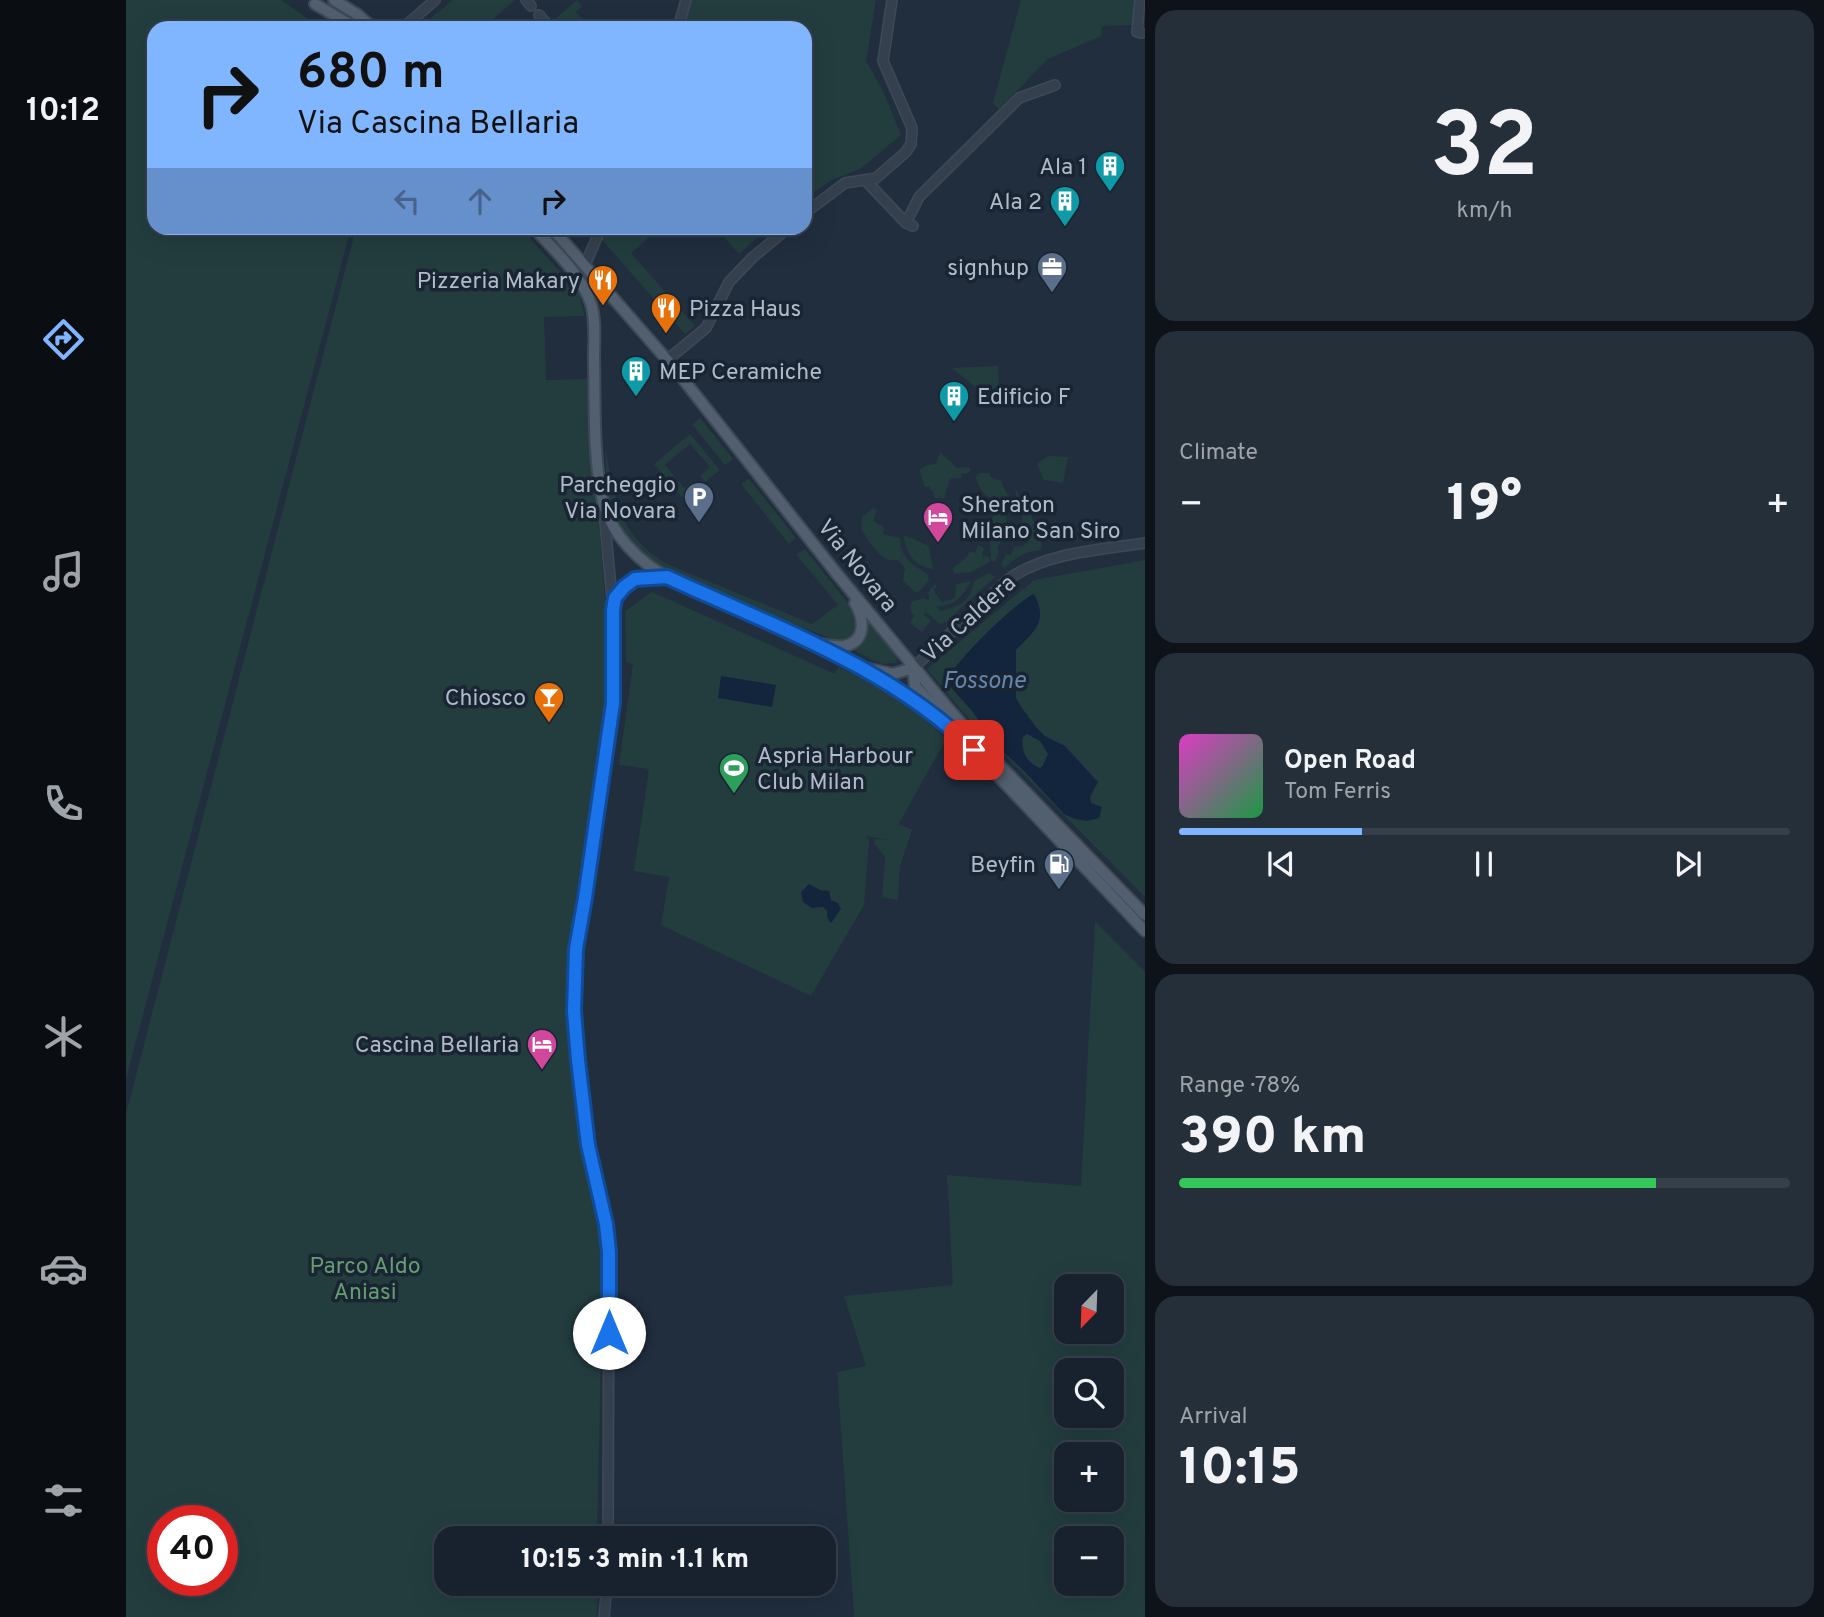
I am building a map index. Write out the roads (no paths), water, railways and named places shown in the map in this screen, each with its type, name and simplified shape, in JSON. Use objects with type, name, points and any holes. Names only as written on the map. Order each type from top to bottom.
[{"type":"main road","points":[[334,0],[365,21]]},
{"type":"main road","points":[[311,2],[335,21]]},
{"type":"main road","points":[[311,2],[344,21]]},
{"type":"main road","points":[[540,235],[577,276],[592,307],[597,447],[603,503],[611,523],[632,551],[667,577],[860,667],[919,704],[963,739]]},
{"type":"main road","name":"Via Novara","points":[[558,235],[667,360],[837,574],[983,748],[1145,915]]},
{"type":"main road","points":[[592,307],[603,295],[613,298]]},
{"type":"main road","points":[[810,643],[844,646],[861,634],[859,608],[837,574]]},
{"type":"main road","points":[[860,667],[893,674],[914,668],[915,686],[1145,931]]},
{"type":"street","points":[[346,0],[358,15]]},
{"type":"street","points":[[411,21],[435,0]]},
{"type":"street","points":[[680,21],[686,0]]},
{"type":"street","points":[[812,208],[845,183],[876,178],[906,152],[913,136],[883,61],[891,0]]},
{"type":"street","points":[[1140,0],[1138,32],[1141,33]]},
{"type":"street","points":[[539,15],[545,21]]},
{"type":"street","points":[[866,181],[909,224],[919,197],[1019,98],[1055,85]]},
{"type":"street","points":[[585,265],[598,235]]},
{"type":"street","points":[[667,360],[706,328],[730,282],[752,258],[780,235]]},
{"type":"street","points":[[603,503],[613,610],[613,703],[576,949],[574,1011],[588,1145],[602,1204],[609,1252],[608,1526]]},
{"type":"street","name":"Via Caldera","points":[[914,668],[1023,569],[1055,558],[1145,543]]},
{"type":"street","points":[[613,610],[618,593],[629,582],[642,577],[667,577]]},
{"type":"street","points":[[604,1617],[606,1596]]},
{"type":"water","name":"Fossone","points":[[1034,594],[1040,619],[1034,631],[1016,650],[1016,698],[1036,727],[1045,736],[1065,746],[1098,782],[1090,797],[1091,803],[1102,807],[1099,818],[1087,821],[1064,814],[998,747],[972,711],[947,683],[950,675],[971,649]],"holes":[[[1027,734],[1040,741],[1048,754],[1040,768],[1026,756],[1023,737]]]},
{"type":"water","points":[[721,676],[776,685],[772,707],[718,698]]},
{"type":"water","points":[[809,884],[829,891],[831,900],[838,903],[841,909],[831,923],[823,907],[812,908],[803,902],[801,892]]},
{"type":"place","name":"Ala 1","points":[[1110,193]]},
{"type":"place","name":"Ala 2","points":[[1065,228]]},
{"type":"place","name":"signhup","points":[[1052,294]]},
{"type":"place","name":"Pizzeria Makary","points":[[603,307]]},
{"type":"place","name":"Pizza Haus","points":[[666,335]]},
{"type":"place","name":"MEP Ceramiche","points":[[636,398]]},
{"type":"place","name":"Edificio F","points":[[954,423]]},
{"type":"place","name":"Parcheggio Via Novara","points":[[699,524]]},
{"type":"place","name":"Sheraton Milano San Siro","points":[[938,544]]},
{"type":"place","name":"Chiosco","points":[[549,724]]},
{"type":"place","name":"Aspria Harbour Club Milan","points":[[734,795]]},
{"type":"place","name":"Beyfin","points":[[1059,891]]},
{"type":"place","name":"Cascina Bellaria","points":[[542,1071]]},
{"type":"park label","name":"Parco Aldo Aniasi","points":[[365,1278]]}]
